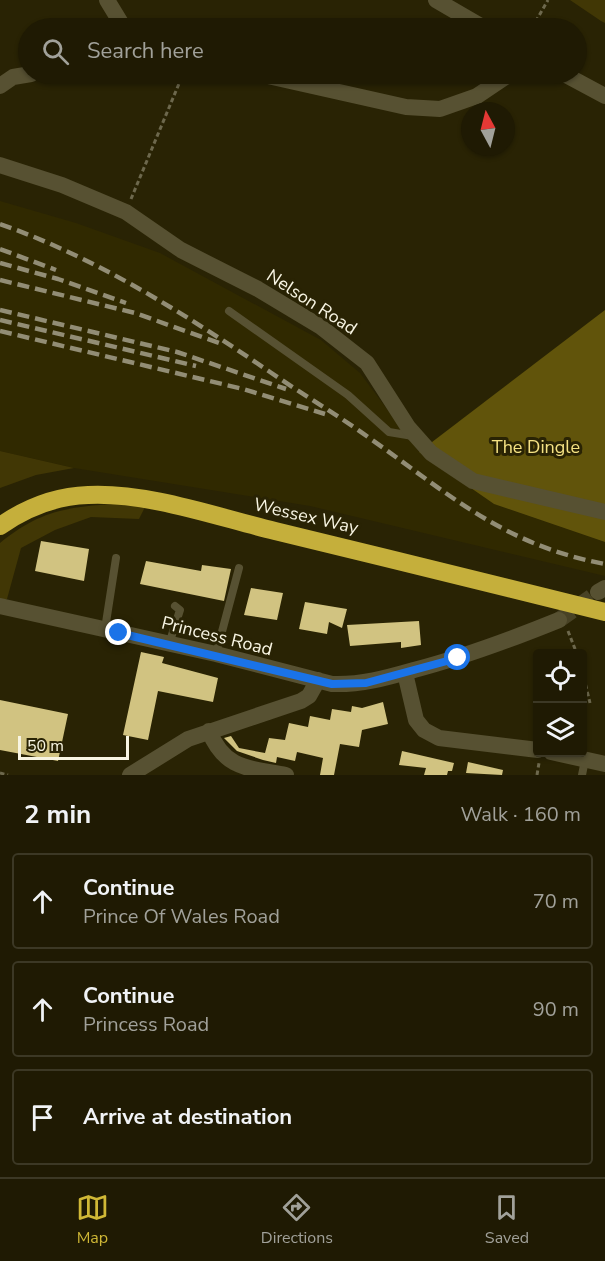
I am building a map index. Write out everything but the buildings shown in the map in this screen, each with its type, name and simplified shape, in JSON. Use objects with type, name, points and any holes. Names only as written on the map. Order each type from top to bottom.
[{"type":"highway","name":"Wessex Way","points":[[0,526],[31,508],[52,501],[72,496],[112,495],[197,511],[605,612]]},
{"type":"street","points":[[107,0],[118,18]]},
{"type":"street","points":[[436,0],[467,18]]},
{"type":"street","points":[[0,86],[18,76]]},
{"type":"street","points":[[304,84],[406,107],[440,109],[477,96],[495,84]]},
{"type":"street","points":[[583,84],[605,96]]},
{"type":"street","name":"Nelson Road","points":[[0,165],[62,185],[126,212],[180,250],[258,289],[321,327],[367,363],[417,437],[431,453],[473,481],[605,512]]},
{"type":"street","name":"Princess Road","points":[[0,606],[216,654],[332,684],[358,684],[405,673],[458,658],[560,620]]},
{"type":"street","points":[[405,673],[416,720],[424,730],[440,738],[533,750]]},
{"type":"street","points":[[130,775],[170,748],[209,731],[301,701],[309,696],[318,680]]},
{"type":"street","points":[[209,731],[214,742],[234,765],[286,775]]},
{"type":"street","points":[[560,757],[583,767],[605,764]]},
{"type":"lane","points":[[229,311],[348,394],[389,432],[417,437]]},
{"type":"lane","points":[[105,629],[116,558]]},
{"type":"lane","points":[[216,654],[239,568]]},
{"type":"lane","points":[[170,644],[180,610],[175,606]]},
{"type":"path","points":[[538,18],[548,0]]},
{"type":"path","points":[[126,212],[179,84]]},
{"type":"path","points":[[560,620],[570,633],[575,649]]},
{"type":"path","points":[[587,691],[590,703]]},
{"type":"path","points":[[0,773],[8,775]]},
{"type":"shaded area","points":[[570,0],[605,0],[605,23],[601,21]]},
{"type":"shaded area","points":[[0,201],[76,223],[160,253],[321,340],[360,373],[419,452],[494,504],[605,542],[605,576],[310,506],[74,468],[0,451]]},
{"type":"shaded area","points":[[0,451],[74,468],[36,475],[0,488]]},
{"type":"shaded area","points":[[113,504],[145,507],[139,519],[91,517],[55,530],[21,548],[7,599],[0,601],[0,543],[27,524],[53,513],[66,509]]},
{"type":"green space","name":"The Dingle","points":[[605,310],[605,542],[494,504],[419,452]]},
{"type":"tunnel","points":[[559,620],[598,592]]},
{"type":"railway","points":[[0,224],[106,270],[206,329],[344,420],[479,515],[536,544],[605,564]]},
{"type":"railway","points":[[0,249],[56,270]]},
{"type":"railway","points":[[0,263],[58,279],[126,303]]},
{"type":"railway","points":[[0,280],[135,313],[219,343]]},
{"type":"railway","points":[[0,310],[177,352],[286,389]]},
{"type":"railway","points":[[0,320],[196,366]]},
{"type":"railway","points":[[0,331],[243,389],[325,414]]},
{"type":"route","points":[[119,633],[216,654],[332,684],[366,683],[458,658]]}]
